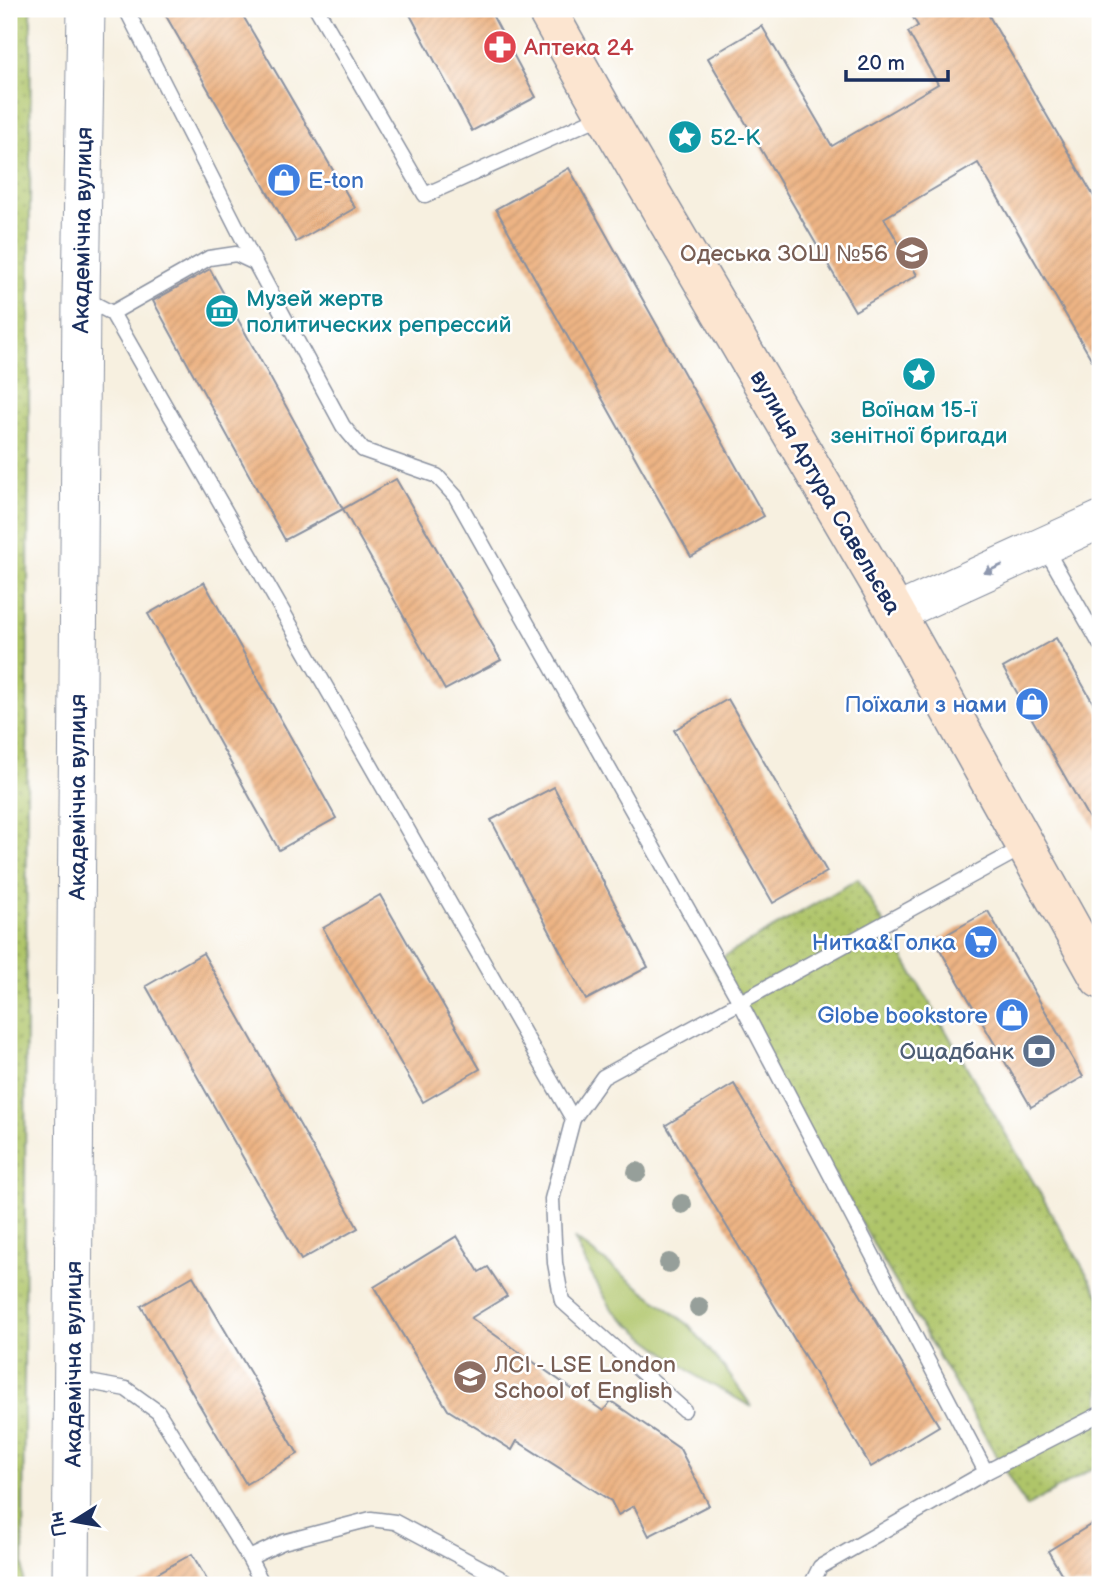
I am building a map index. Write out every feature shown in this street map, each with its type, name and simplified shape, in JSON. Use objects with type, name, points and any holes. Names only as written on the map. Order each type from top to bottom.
[{"type":"main road","name":"вулиця Артура Савельєва","points":[[546,9],[896,613],[1100,979]]},
{"type":"street","name":"Академічна вулиця","points":[[71,1585],[96,305],[86,9]]},
{"type":"street","points":[[896,613],[1100,520]]},
{"type":"lane","points":[[126,9],[255,263],[343,426],[363,450],[437,476],[456,497],[740,1002],[986,1472]]},
{"type":"lane","points":[[317,9],[425,195],[606,114]]},
{"type":"lane","points":[[255,263],[236,254],[209,258],[96,305],[573,1119]]},
{"type":"lane","points":[[1044,546],[1100,644]]},
{"type":"lane","points":[[684,1410],[562,1301],[555,1263],[552,1199],[573,1119],[603,1077],[1026,845]]},
{"type":"lane","points":[[74,1380],[126,1389],[158,1412],[263,1585]]},
{"type":"lane","points":[[811,1585],[820,1567],[986,1472],[1100,1414]]},
{"type":"lane","points":[[249,1558],[283,1542],[371,1519],[394,1522],[513,1585]]},
{"type":"green space","points":[[9,9],[31,9],[23,1585],[9,1585]]},
{"type":"green space","points":[[858,879],[1100,1297],[1100,1464],[1026,1507],[711,964]]},
{"type":"green space","points":[[574,1238],[689,1325],[752,1407],[698,1377],[612,1309]]},
{"type":"building","points":[[162,9],[239,9],[355,208],[296,242]]},
{"type":"building","points":[[407,9],[489,9],[536,97],[472,131]]},
{"type":"building","points":[[908,9],[985,9],[1100,207],[1100,374],[978,163],[884,218],[917,275],[855,311],[708,58],[762,26],[832,146],[938,84],[908,32],[918,26]]},
{"type":"building","points":[[569,168],[764,516],[691,557],[496,209]]},
{"type":"building","points":[[210,269],[343,509],[285,540],[153,301]]},
{"type":"building","points":[[396,479],[501,660],[445,690],[343,509]]},
{"type":"building","points":[[204,582],[336,818],[279,850],[148,614]]},
{"type":"building","points":[[1056,638],[1100,715],[1100,838],[1003,668]]},
{"type":"building","points":[[728,699],[827,872],[773,903],[674,730]]},
{"type":"building","points":[[554,787],[648,967],[586,1000],[491,820]]},
{"type":"building","points":[[380,895],[480,1069],[423,1102],[323,928]]},
{"type":"building","points":[[988,911],[1083,1077],[1031,1107],[935,941]]},
{"type":"building","points":[[203,953],[358,1228],[301,1260],[146,986]]},
{"type":"building","points":[[734,1084],[939,1426],[871,1467],[666,1125]]},
{"type":"building","points":[[457,1236],[479,1272],[488,1267],[507,1296],[471,1318],[603,1411],[611,1401],[680,1449],[709,1505],[649,1536],[634,1506],[618,1515],[611,1501],[517,1441],[512,1450],[448,1410],[374,1287]]},
{"type":"building","points":[[193,1276],[298,1454],[246,1484],[141,1306]]},
{"type":"building","points":[[1100,1519],[1100,1585],[1068,1585],[1048,1551]]},
{"type":"building","points":[[192,1554],[210,1585],[136,1585]]},
{"type":"place","name":"Аптека 24","points":[[500,47]]},
{"type":"place","name":"52-К","points":[[685,137]]},
{"type":"place","name":"E-ton","points":[[284,180]]},
{"type":"place","name":"Одеська ЗОШ №56","points":[[912,253]]},
{"type":"place","name":"Музей жертв политических репрессий","points":[[222,311]]},
{"type":"place","name":"Воїнам 15-ї зенітної бригади","points":[[919,374]]},
{"type":"place","name":"Поїхали з нами","points":[[1032,704]]},
{"type":"place","name":"Нитка&Голка","points":[[981,942]]},
{"type":"place","name":"Globe bookstore","points":[[1012,1015]]},
{"type":"place","name":"Ощадбанк","points":[[1039,1051]]},
{"type":"place","name":"ЛСІ - LSE London School of English","points":[[470,1377]]}]
